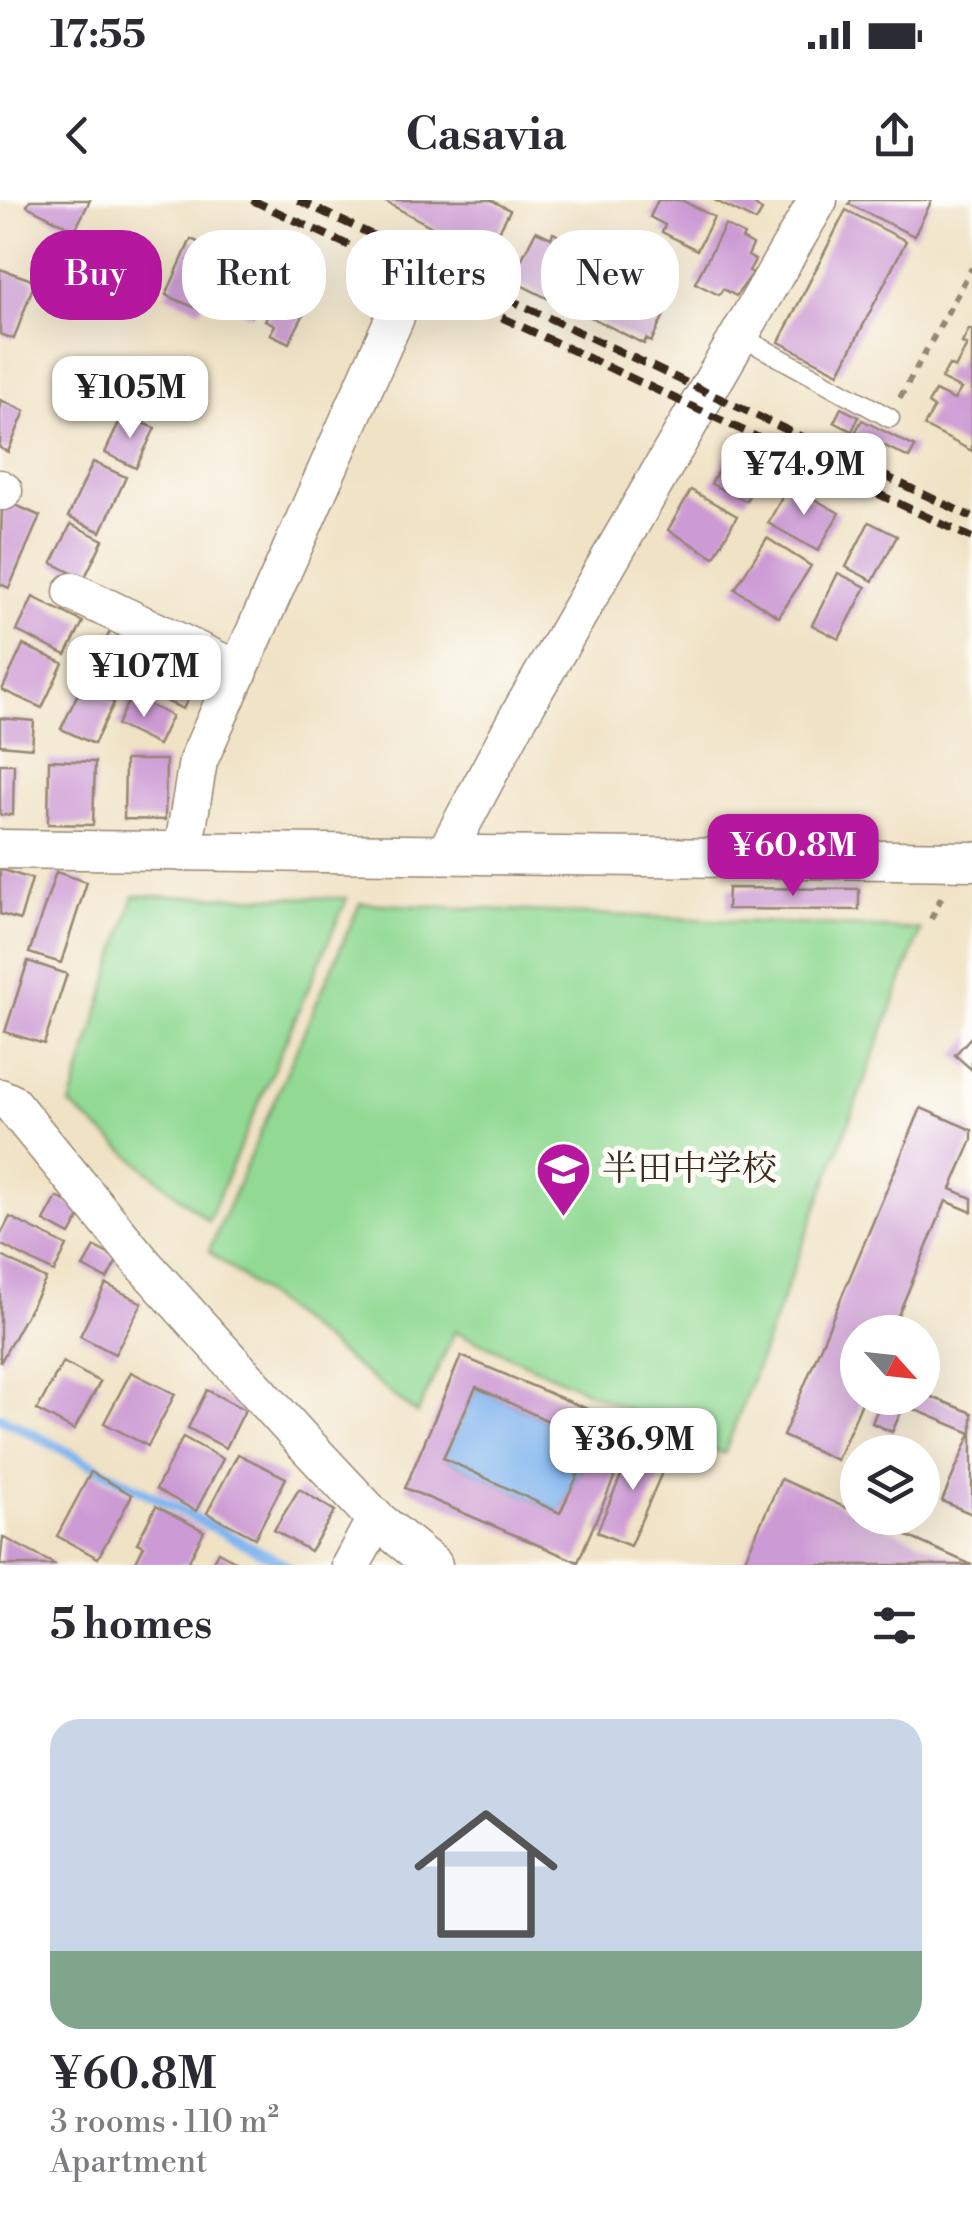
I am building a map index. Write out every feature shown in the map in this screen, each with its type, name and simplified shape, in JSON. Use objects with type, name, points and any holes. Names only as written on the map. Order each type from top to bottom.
[{"type":"street","points":[[446,853],[515,723],[818,200]]},
{"type":"street","points":[[183,852],[198,760],[393,320]]},
{"type":"street","points":[[73,592],[239,672]]},
{"type":"street","points":[[0,849],[972,860]]},
{"type":"street","points":[[4,1109],[376,1520],[433,1565]]},
{"type":"street","points":[[352,1565],[376,1520]]},
{"type":"lane","points":[[740,336],[890,418]]},
{"type":"path","points":[[890,418],[972,268]]},
{"type":"green space","points":[[134,896],[347,898],[208,1221],[70,1105]]},
{"type":"green space","points":[[360,903],[921,930],[724,1454],[455,1331],[417,1414],[209,1251]]},
{"type":"water","points":[[476,1387],[593,1442],[560,1513],[443,1458]]},
{"type":"building","points":[[30,200],[90,200],[75,230],[27,206]]},
{"type":"building","points":[[382,200],[491,200],[510,210],[500,230],[438,230]]},
{"type":"building","points":[[658,200],[681,200],[714,217],[697,250],[679,241],[679,230],[663,230],[665,225],[650,217]]},
{"type":"building","points":[[714,200],[750,200],[762,211],[756,221]]},
{"type":"building","points":[[851,200],[932,200],[914,236],[849,204]]},
{"type":"building","points":[[846,210],[906,241],[839,373],[779,342]]},
{"type":"building","points":[[725,225],[753,245],[748,256],[755,260],[749,271],[753,273],[736,296],[723,289],[719,295],[695,283]]},
{"type":"building","points":[[536,231],[541,233],[541,295],[521,285],[521,260]]},
{"type":"building","points":[[182,259],[182,302],[166,295]]},
{"type":"building","points":[[0,269],[30,279],[30,295],[14,339],[0,334]]},
{"type":"building","points":[[265,320],[301,320],[289,343],[270,334],[275,325]]},
{"type":"building","points":[[597,320],[662,320],[651,342],[646,339],[644,344]]},
{"type":"building","points":[[969,329],[972,451],[924,426],[934,408],[928,404],[935,391],[954,400],[961,389],[941,379],[949,365],[955,368],[967,345],[962,343]]},
{"type":"building","points":[[0,400],[25,411],[8,452],[0,448]]},
{"type":"building","points":[[841,408],[859,417],[852,431],[834,422]]},
{"type":"building","points":[[123,414],[155,428],[136,468],[105,453]]},
{"type":"building","points":[[862,420],[915,447],[909,458],[856,431]]},
{"type":"building","points":[[728,451],[763,468],[746,501],[711,484]]},
{"type":"building","points":[[93,462],[126,477],[101,532],[68,517]]},
{"type":"building","points":[[789,485],[839,513],[818,551],[768,523]]},
{"type":"building","points":[[691,490],[737,516],[714,557],[668,530]]},
{"type":"building","points":[[2,499],[40,516],[9,588],[0,584]]},
{"type":"building","points":[[869,522],[897,536],[873,581],[846,567]]},
{"type":"building","points":[[71,524],[103,540],[84,579],[52,563]]},
{"type":"building","points":[[767,538],[811,566],[779,617],[735,589]]},
{"type":"building","points":[[838,573],[866,587],[839,639],[812,625]]},
{"type":"building","points":[[33,597],[83,622],[66,655],[17,631]]},
{"type":"building","points":[[111,630],[147,649],[122,697],[86,678]]},
{"type":"building","points":[[23,645],[63,663],[42,708],[2,690]]},
{"type":"building","points":[[166,657],[200,674],[183,709],[149,693]]},
{"type":"building","points":[[81,687],[114,703],[94,744],[61,729]]},
{"type":"building","points":[[131,696],[172,716],[158,745],[117,725]]},
{"type":"building","points":[[0,718],[34,721],[32,748],[0,745]]},
{"type":"building","points":[[49,760],[95,762],[93,825],[48,824]]},
{"type":"building","points":[[125,760],[166,760],[165,820],[124,819]]},
{"type":"building","points":[[0,764],[14,764],[13,815],[0,815]]},
{"type":"building","points":[[0,869],[32,879],[20,920],[0,914]]},
{"type":"building","points":[[56,872],[87,882],[61,963],[29,953]]},
{"type":"building","points":[[728,888],[859,889],[859,910],[727,909]]},
{"type":"building","points":[[28,961],[67,974],[44,1044],[5,1032]]},
{"type":"building","points":[[972,1036],[972,1070],[955,1055]]},
{"type":"building","points":[[921,1108],[972,1130],[972,1140],[951,1189],[972,1198],[972,1212],[946,1201],[898,1315],[840,1315],[840,1415],[857,1415],[848,1435],[840,1435],[837,1460],[783,1436]]},
{"type":"building","points":[[57,1197],[83,1211],[70,1235],[44,1221]]},
{"type":"building","points":[[10,1217],[67,1246],[54,1272],[0,1244]]},
{"type":"building","points":[[95,1247],[118,1259],[107,1279],[83,1267]]},
{"type":"building","points":[[0,1255],[46,1279],[0,1363]]},
{"type":"building","points":[[106,1284],[142,1303],[115,1354],[80,1336]]},
{"type":"building","points":[[461,1356],[635,1429],[578,1562],[405,1488]],"holes":[[[476,1387],[593,1442],[560,1513],[443,1458]]]},
{"type":"building","points":[[63,1362],[100,1382],[74,1430],[37,1410]]},
{"type":"building","points":[[131,1372],[175,1394],[148,1446],[104,1423]]},
{"type":"building","points":[[207,1390],[245,1410],[226,1448],[188,1428]]},
{"type":"building","points":[[940,1400],[972,1413],[972,1514],[942,1501],[971,1433],[928,1415],[940,1415]]},
{"type":"building","points":[[875,1415],[900,1415],[892,1432],[872,1423]]},
{"type":"building","points":[[183,1437],[223,1459],[196,1511],[156,1489]]},
{"type":"building","points":[[636,1440],[670,1454],[630,1546],[597,1532]]},
{"type":"building","points":[[238,1454],[286,1478],[255,1538],[207,1513]]},
{"type":"building","points":[[91,1472],[132,1495],[98,1558],[57,1536]]},
{"type":"building","points":[[781,1479],[840,1505],[840,1535],[905,1535],[972,1565],[742,1565]]},
{"type":"building","points":[[299,1489],[335,1511],[310,1551],[274,1530]]},
{"type":"building","points":[[156,1506],[204,1531],[187,1565],[134,1565],[144,1546],[137,1543]]},
{"type":"building","points":[[3,1537],[56,1565],[0,1565]]},
{"type":"building","points":[[218,1552],[243,1565],[211,1565]]},
{"type":"waterway","points":[[0,1417],[286,1565]]},
{"type":"railway","points":[[252,200],[972,538]]},
{"type":"railway","points":[[298,200],[972,517]]},
{"type":"place","name":"半田中学校","points":[[563,1218]]}]
